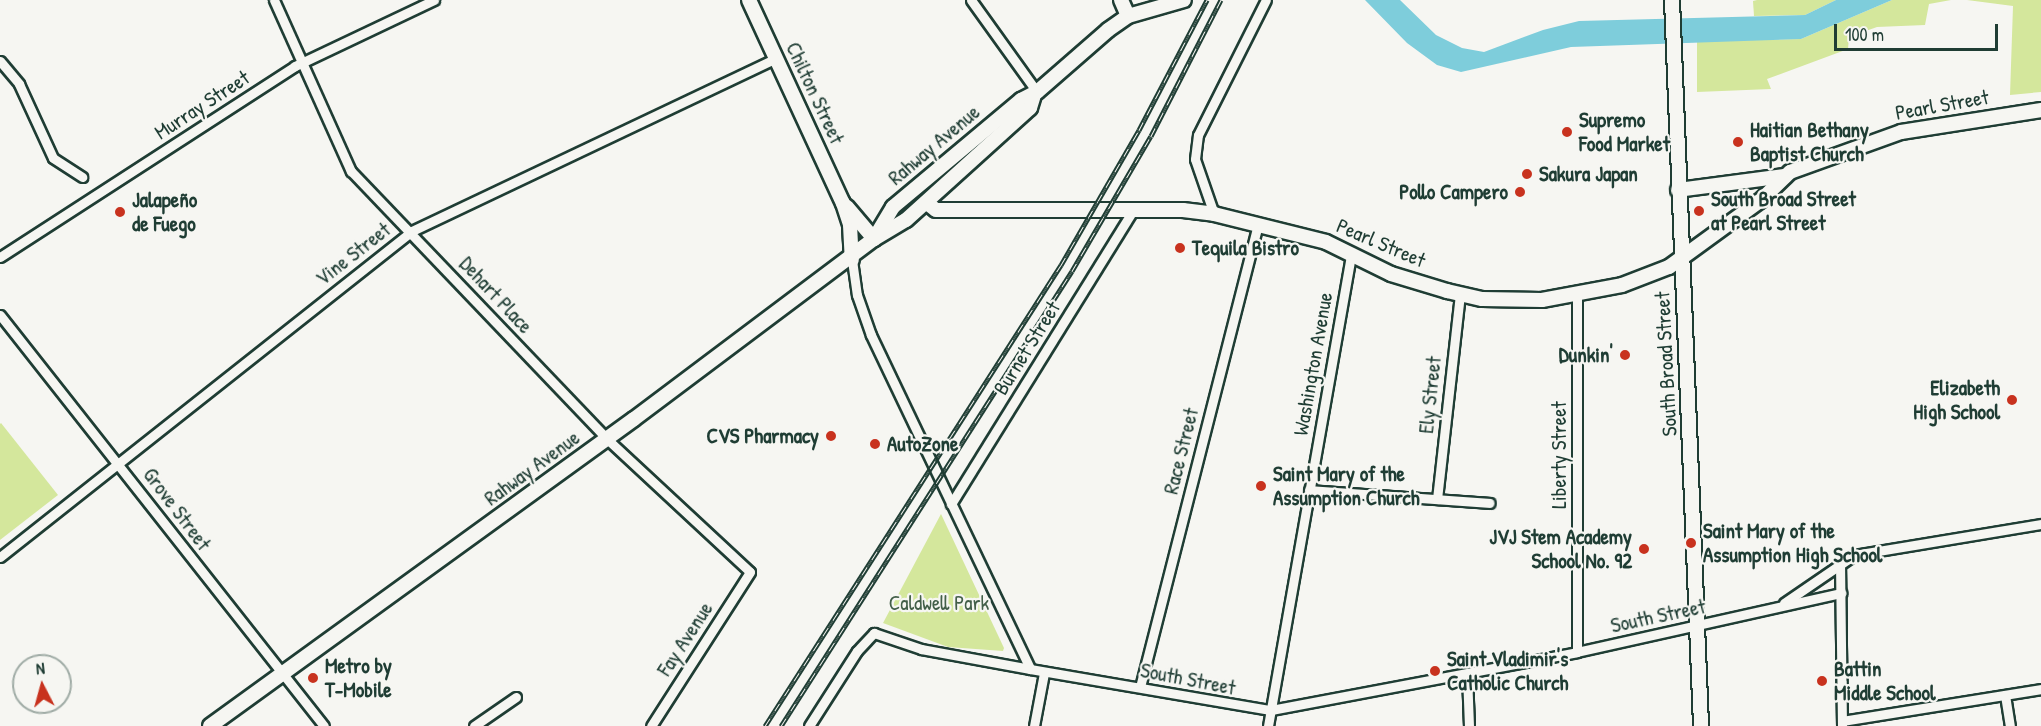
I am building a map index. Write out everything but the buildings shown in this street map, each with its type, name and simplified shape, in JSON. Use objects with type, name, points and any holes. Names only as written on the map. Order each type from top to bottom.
[{"type":"street","name":"Dehart Place","points":[[274,0],[351,171],[412,231],[607,439],[750,572]]},
{"type":"street","name":"Murray Street","points":[[0,257],[303,61],[434,0]]},
{"type":"street","name":"Chilton Street","points":[[749,0],[843,203],[850,225],[852,260]]},
{"type":"street","points":[[971,0],[1036,94]]},
{"type":"street","points":[[1121,0],[1128,16]]},
{"type":"street","name":"Rahway Avenue","points":[[874,239],[893,207],[1021,100],[1036,94],[1128,16],[1184,0]]},
{"type":"street","points":[[1214,214],[1195,159],[1198,135],[1266,0]]},
{"type":"street","name":"South Broad Street","points":[[1672,0],[1701,726]]},
{"type":"street","name":"Vine Street","points":[[0,557],[412,231],[776,58]]},
{"type":"street","points":[[0,61],[19,84],[53,158],[82,177]]},
{"type":"street","name":"Rahway Avenue","points":[[210,726],[852,260],[874,239],[927,203],[1030,108],[1036,94]]},
{"type":"street","name":"Pearl Street","points":[[1678,190],[1785,176],[1901,132],[2041,110]]},
{"type":"street","points":[[927,203],[927,190],[961,149]]},
{"type":"street","name":"Pearl Street","points":[[927,203],[936,210],[1133,211],[1214,214],[1326,242],[1351,256],[1400,277],[1460,294],[1514,301],[1577,295],[1646,277],[1681,259],[1699,242],[1760,201],[1785,176]]},
{"type":"street","name":"Chilton Street","points":[[843,203],[874,239]]},
{"type":"street","name":"Burnet Street","points":[[951,504],[1133,211]]},
{"type":"street","name":"Race Street","points":[[1140,687],[1258,224]]},
{"type":"street","name":"Washington Avenue","points":[[1268,726],[1351,256]]},
{"type":"street","points":[[852,260],[856,295],[870,335],[1030,669]]},
{"type":"street","name":"Ely Street","points":[[1437,499],[1460,294]]},
{"type":"street","name":"Liberty Street","points":[[1577,295],[1577,652]]},
{"type":"street","name":"Grove Street","points":[[0,315],[324,726]]},
{"type":"street","points":[[1309,490],[1490,503]]},
{"type":"street","name":"South Street","points":[[1779,606],[1840,562],[1882,548],[2041,524]]},
{"type":"street","points":[[1840,562],[1842,723],[2041,689]]},
{"type":"street","name":"Fay Avenue","points":[[651,726],[750,572]]},
{"type":"street","name":"South Street","points":[[1030,669],[1271,710],[1577,652],[1842,593]]},
{"type":"street","points":[[809,726],[857,651],[868,637],[882,633],[921,650],[1030,669]]},
{"type":"street","points":[[1034,726],[1044,673]]},
{"type":"street","points":[[1467,674],[1469,726]]},
{"type":"street","points":[[2005,695],[2010,726]]},
{"type":"street","points":[[474,726],[516,697]]},
{"type":"green space","points":[[1757,0],[1836,0],[1805,15],[1754,16],[1753,1]]},
{"type":"green space","points":[[1892,0],[1951,0],[1929,4],[1925,25],[1877,27],[1849,37],[1848,49],[1767,79],[1771,89],[1697,92],[1697,41],[1801,39]]},
{"type":"green space","points":[[1967,0],[2041,0],[2041,92],[2010,95],[2013,6]]},
{"type":"green space","points":[[0,424],[58,495],[0,540]]},
{"type":"green space","name":"Caldwell Park","points":[[941,514],[1004,648],[1003,651],[948,647],[883,623]]},
{"type":"water","points":[[1365,0],[1400,0],[1436,35],[1462,48],[1484,52],[1543,30],[1579,21],[1805,15],[1836,0],[1892,0],[1801,39],[1571,47],[1461,72],[1437,65],[1407,43]]},
{"type":"railway","points":[[765,726],[1061,265],[1139,130],[1207,0]]},
{"type":"railway","points":[[781,726],[1072,271],[1151,136],[1221,0]]},
{"type":"place","name":"Supremo Food Market","points":[[1567,132]]},
{"type":"place","name":"Haitian Bethany Baptist Church","points":[[1738,142]]},
{"type":"place","name":"Sakura Japan","points":[[1527,174]]},
{"type":"place","name":"Pollo Campero","points":[[1520,192]]},
{"type":"place","name":"South Broad Street at Pearl Street","points":[[1699,211]]},
{"type":"place","name":"Jalapeño de Fuego","points":[[120,212]]},
{"type":"place","name":"Tequila Bistro","points":[[1180,248]]},
{"type":"place","name":"Dunkin'","points":[[1625,355]]},
{"type":"place","name":"Elizabeth High School","points":[[2012,400]]},
{"type":"place","name":"CVS Pharmacy","points":[[831,436]]},
{"type":"place","name":"AutoZone","points":[[875,444]]},
{"type":"place","name":"Saint Mary of the Assumption Church","points":[[1261,486]]},
{"type":"place","name":"Saint Mary of the Assumption High School","points":[[1691,543]]},
{"type":"place","name":"JVJ Stem Academy School No. 92","points":[[1644,549]]},
{"type":"place","name":"Saint Vladimir's Catholic Church","points":[[1435,671]]},
{"type":"place","name":"Metro by T-Mobile","points":[[313,678]]},
{"type":"place","name":"Battin Middle School","points":[[1822,681]]}]
